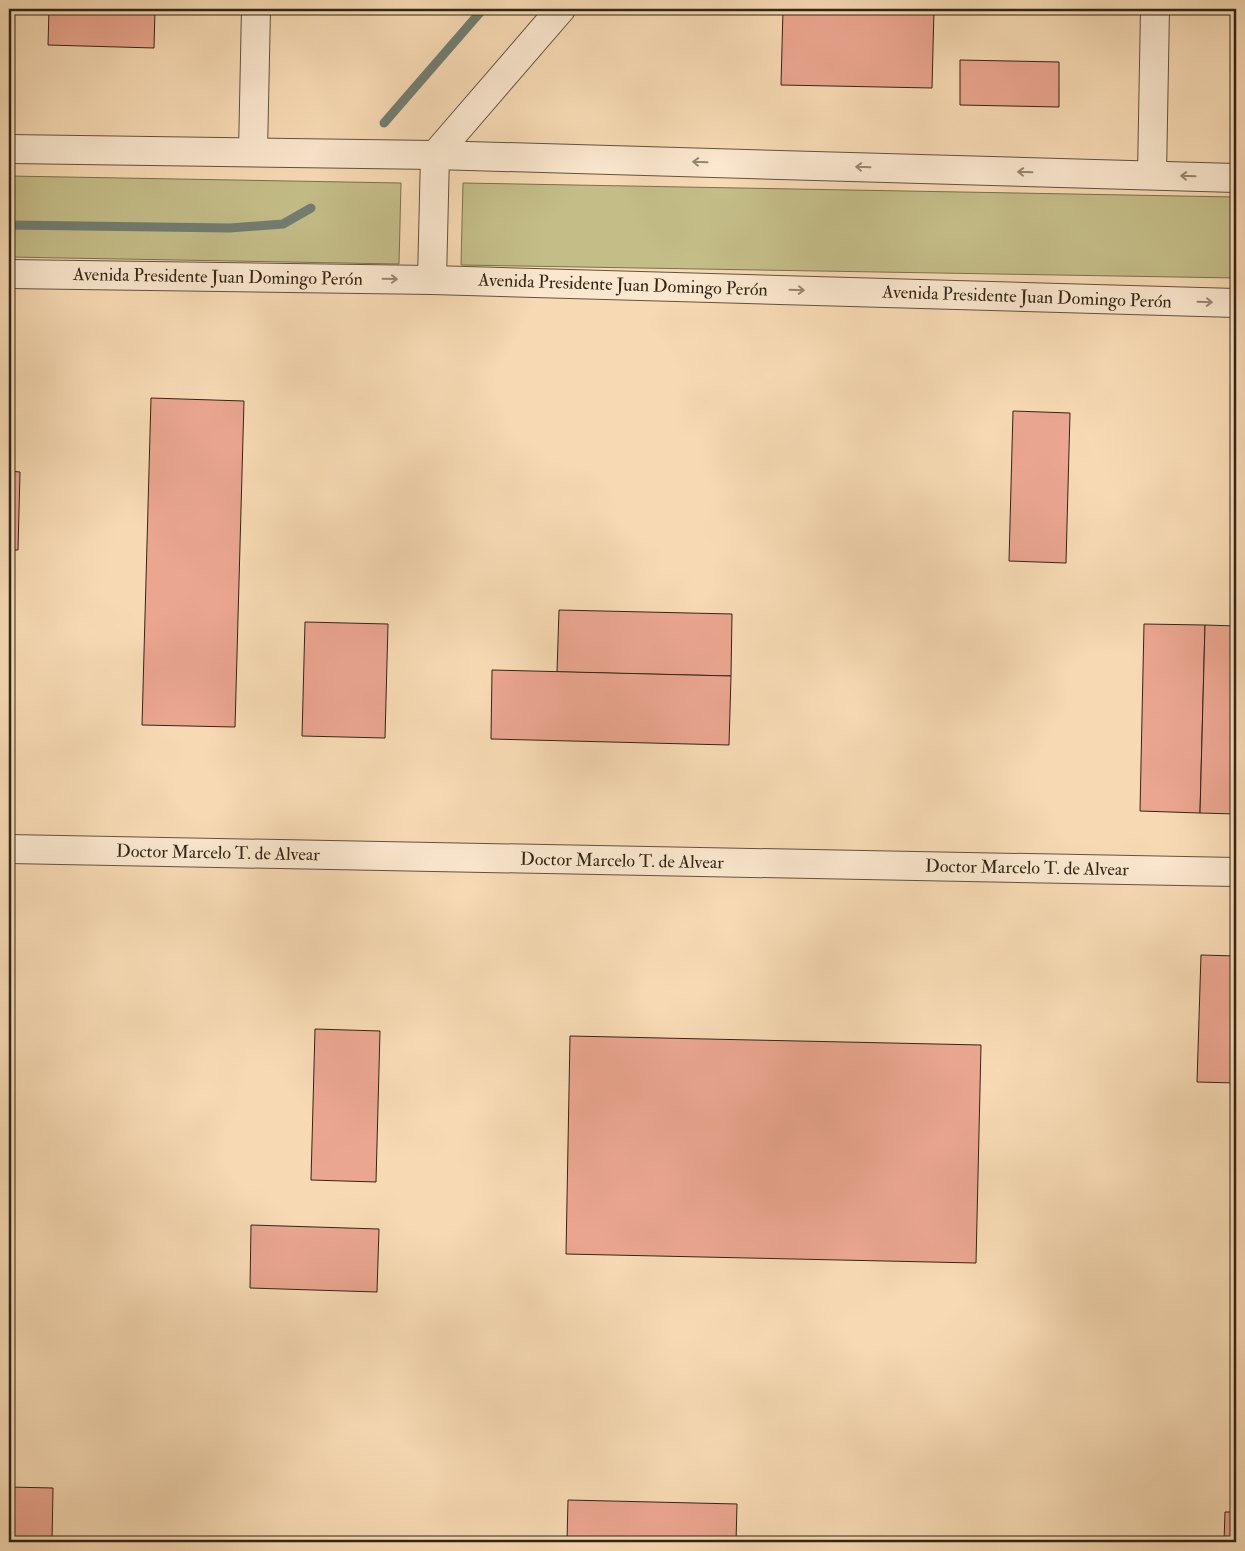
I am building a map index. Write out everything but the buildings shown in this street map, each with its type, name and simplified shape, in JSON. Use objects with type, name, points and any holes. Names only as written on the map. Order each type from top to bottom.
[{"type":"lane","points":[[253,152],[256,9]]},
{"type":"lane","points":[[432,280],[435,155],[561,9]]},
{"type":"lane","points":[[1152,175],[1155,9]]},
{"type":"lane","points":[[9,149],[435,155],[1236,178]]},
{"type":"lane","name":"Avenida Presidente Juan Domingo Perón","points":[[9,274],[432,280],[1236,303]]},
{"type":"lane","name":"Doctor Marcelo T. de Alvear","points":[[9,849],[1236,872]]},
{"type":"shaded area","points":[[9,176],[401,183],[399,264],[9,257]]},
{"type":"shaded area","points":[[463,183],[1236,197],[1236,278],[461,265]]},
{"type":"waterway","points":[[384,123],[483,9]]},
{"type":"waterway","points":[[9,225],[230,228],[283,224],[311,208]]}]
